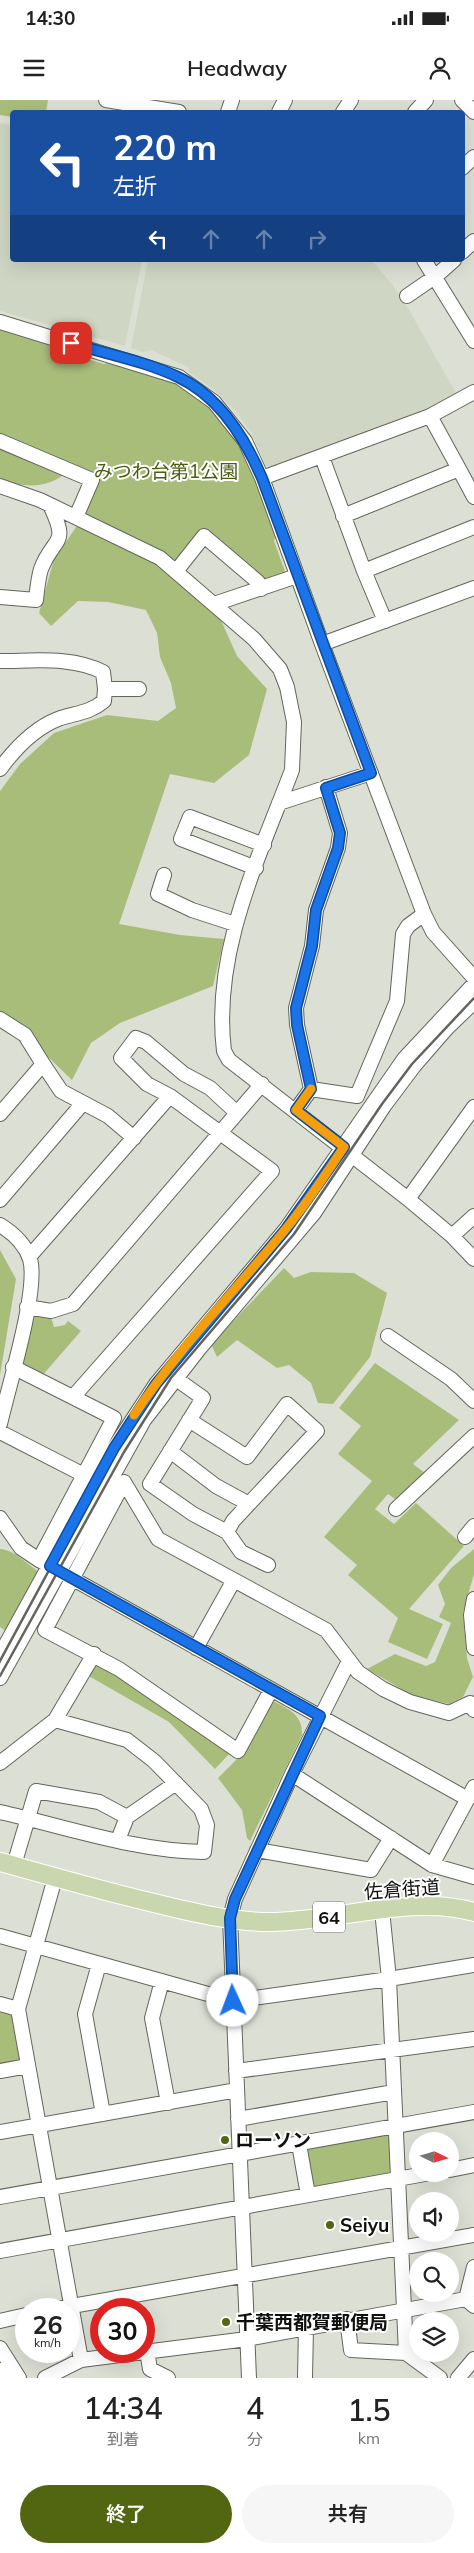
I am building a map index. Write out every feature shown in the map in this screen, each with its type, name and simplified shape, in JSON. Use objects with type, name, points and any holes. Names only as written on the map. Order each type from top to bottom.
[{"type":"main road","name":"64","points":[[7,1864],[55,1878]]},
{"type":"main road","name":"佐倉街道","points":[[55,1878],[183,1910],[269,1922],[434,1906],[462,1908],[474,1912]]},
{"type":"street","points":[[111,100],[166,110]]},
{"type":"street","points":[[417,110],[426,100]]},
{"type":"street","points":[[462,100],[474,112]]},
{"type":"street","points":[[426,262],[470,324],[474,341]]},
{"type":"street","points":[[407,296],[436,276],[452,262]]},
{"type":"street","points":[[0,322],[126,352],[179,377],[214,402],[245,441],[262,478],[322,644],[424,914],[432,932],[474,978]]},
{"type":"street","points":[[262,478],[430,416],[474,392]]},
{"type":"street","points":[[430,416],[474,497]]},
{"type":"street","points":[[0,441],[92,480],[76,517]]},
{"type":"street","points":[[322,457],[364,571],[385,621]]},
{"type":"street","points":[[343,516],[459,469]]},
{"type":"street","points":[[0,486],[15,490],[50,505],[144,549],[177,570],[269,654],[280,669],[292,702],[295,744],[292,770],[235,924],[224,971],[224,1051],[230,1060],[408,1198],[452,1236],[474,1259]]},
{"type":"street","points":[[0,597],[36,600],[41,569],[59,540],[60,526],[50,505]]},
{"type":"street","points":[[364,571],[474,527]]},
{"type":"street","points":[[177,570],[204,536],[258,582],[261,589]]},
{"type":"street","points":[[214,604],[297,576]]},
{"type":"street","points":[[322,644],[474,588]]},
{"type":"street","points":[[0,661],[46,661],[87,664],[102,672],[105,689],[104,700],[94,710],[57,720],[23,742],[0,769]]},
{"type":"street","points":[[105,689],[139,689]]},
{"type":"street","points":[[280,803],[371,773]]},
{"type":"street","points":[[296,1110],[311,1089],[297,1025],[296,1008],[312,946],[316,910],[338,848],[340,833],[326,788]]},
{"type":"street","points":[[256,868],[181,839],[190,817],[264,845]]},
{"type":"street","points":[[164,875],[158,894],[192,910],[235,924]]},
{"type":"street","points":[[311,1089],[357,1096],[397,1001],[403,934],[408,926],[424,914]]},
{"type":"street","points":[[0,1655],[55,1569],[144,1420],[175,1378],[314,1213],[348,1151],[404,1059],[474,984]]},
{"type":"street","points":[[0,1678],[114,1448],[156,1384],[286,1229],[414,1066],[447,1028],[474,1002]]},
{"type":"street","points":[[2,1023],[25,1035],[61,1091],[108,1116],[134,1138]]},
{"type":"street","points":[[73,1397],[272,1171],[170,1096],[147,1084],[121,1058],[136,1038],[146,1042],[184,1074],[210,1088],[237,1113]]},
{"type":"street","points":[[0,1114],[43,1064]]},
{"type":"street","points":[[27,1307],[51,1311],[73,1304],[262,1084]]},
{"type":"street","points":[[29,1257],[170,1096]]},
{"type":"street","points":[[0,1200],[83,1104]]},
{"type":"street","points":[[408,1198],[474,1107]]},
{"type":"street","points":[[452,1236],[474,1216]]},
{"type":"street","points":[[0,1225],[18,1239],[29,1257],[32,1284],[0,1424]]},
{"type":"street","points":[[388,1336],[451,1378],[474,1401]]},
{"type":"street","points":[[13,1367],[114,1418],[84,1475],[55,1569],[45,1630],[94,1654],[119,1669],[238,1751],[272,1690]]},
{"type":"street","points":[[175,1378],[203,1398],[150,1484],[193,1514],[227,1532],[241,1552],[268,1566]]},
{"type":"street","points":[[189,1420],[246,1457],[287,1404],[317,1431],[233,1521],[227,1532]]},
{"type":"street","points":[[0,1432],[84,1475]]},
{"type":"street","points":[[396,1509],[474,1436]]},
{"type":"street","points":[[170,1451],[216,1486],[249,1504]]},
{"type":"street","points":[[55,1569],[124,1482],[158,1539],[326,1630],[349,1661],[364,1676],[410,1702],[449,1713],[473,1702]]},
{"type":"street","points":[[0,1518],[21,1548],[55,1569],[470,1798],[432,1865]]},
{"type":"street","points":[[196,1648],[234,1580]]},
{"type":"street","points":[[474,1598],[472,1615],[474,1648]]},
{"type":"street","points":[[2,1758],[55,1720],[94,1654]]},
{"type":"street","points":[[249,2378],[230,1918],[235,1899],[292,1774],[349,1661]]},
{"type":"street","points":[[0,1812],[154,1849],[204,1852],[207,1825],[201,1809],[154,1761],[127,1740],[55,1720]]},
{"type":"street","points":[[292,1774],[432,1865],[474,1877]]},
{"type":"street","points":[[118,1840],[127,1817],[176,1783]]},
{"type":"street","points":[[7,1864],[36,1790],[99,1802],[127,1817]]},
{"type":"street","points":[[257,1850],[372,1870],[391,1838]]},
{"type":"street","points":[[55,1878],[18,2009],[70,2298]]},
{"type":"street","points":[[382,1910],[389,1979],[406,2353]]},
{"type":"street","points":[[0,1936],[233,2001],[474,1965]]},
{"type":"street","points":[[99,1964],[85,2014],[103,2114]]},
{"type":"street","points":[[162,1981],[152,2018],[168,2102]]},
{"type":"street","points":[[0,2004],[18,2009]]},
{"type":"street","points":[[236,2071],[474,2039]]},
{"type":"street","points":[[0,2071],[28,2066]]},
{"type":"street","points":[[0,2132],[237,2090]]},
{"type":"street","points":[[238,2119],[394,2092]]},
{"type":"street","points":[[0,2197],[474,2112]]},
{"type":"street","points":[[300,2144],[308,2195]]},
{"type":"street","points":[[459,2168],[474,2166]]},
{"type":"street","points":[[0,2252],[242,2206],[409,2177]]},
{"type":"street","points":[[80,2303],[474,2235]]},
{"type":"street","points":[[155,2350],[247,2338],[347,2319],[470,2303],[474,2267]]},
{"type":"street","points":[[0,2321],[15,2318]]},
{"type":"street","points":[[347,2319],[351,2350],[406,2353],[440,2378]]},
{"type":"street","points":[[304,2378],[306,2327]]},
{"type":"street","points":[[0,2348],[19,2378]]},
{"type":"street","points":[[80,2354],[81,2360]]},
{"type":"street","points":[[45,2378],[81,2360],[90,2359]]},
{"type":"street","points":[[458,2378],[474,2359]]},
{"type":"street","points":[[149,2363],[150,2369],[168,2378]]},
{"type":"street","points":[[0,2370],[7,2378]]},
{"type":"shaded area","points":[[0,123],[10,125],[10,262],[142,262],[125,346],[0,311]]},
{"type":"shaded area","points":[[148,262],[373,262],[391,283],[408,308],[457,395],[422,413],[274,468],[266,466],[252,434],[237,413],[214,390],[189,372],[188,367],[151,350],[143,352],[131,348]]},
{"type":"green space","points":[[0,100],[48,100],[46,110],[10,110],[10,117],[0,115]]},
{"type":"green space","name":"みつわ台第1公園","points":[[0,328],[71,350],[84,358],[104,364],[116,360],[172,379],[215,409],[249,457],[276,533],[274,541],[287,577],[263,585],[203,533],[183,556],[188,574],[220,618],[237,656],[267,689],[249,755],[214,783],[170,774],[119,924],[180,935],[224,939],[213,986],[120,1023],[91,1043],[72,1080],[22,1032],[0,1016],[0,791],[20,764],[54,733],[107,715],[158,721],[176,708],[171,683],[160,657],[157,633],[146,610],[108,602],[78,601],[51,626],[39,613],[54,559],[83,517],[95,480],[71,469],[54,481],[46,484],[20,485],[0,481]]},
{"type":"green space","points":[[0,1250],[16,1279],[0,1375]]},
{"type":"green space","points":[[284,1268],[294,1278],[311,1272],[354,1273],[387,1293],[370,1357],[333,1404],[318,1403],[311,1383],[289,1365],[277,1368],[237,1340],[217,1357],[211,1344]]},
{"type":"green space","points":[[35,1316],[51,1317],[54,1327],[65,1325],[68,1321],[81,1331],[41,1377],[22,1367],[32,1319]]},
{"type":"green space","points":[[375,1363],[459,1420],[413,1464],[425,1473],[395,1499],[388,1494],[375,1509],[394,1524],[416,1503],[464,1546],[409,1609],[443,1624],[427,1659],[388,1642],[398,1618],[348,1575],[357,1565],[324,1537],[372,1481],[338,1454],[361,1426],[339,1408]]},
{"type":"green space","points":[[0,1549],[15,1554],[38,1571],[6,1631],[0,1627]]},
{"type":"green space","points":[[474,1549],[474,1574],[463,1613],[467,1658],[473,1677],[463,1697],[449,1704],[412,1695],[367,1669],[395,1654],[426,1666],[435,1662],[451,1623],[439,1617],[445,1604],[438,1585],[451,1568]]},
{"type":"green space","points":[[96,1660],[230,1753],[215,1769],[169,1722],[87,1675]]},
{"type":"green space","points":[[273,1701],[294,1714],[300,1722],[302,1735],[250,1841],[247,1838],[242,1810],[218,1778],[237,1759],[268,1703]]},
{"type":"green space","points":[[0,2009],[15,2013],[23,2062],[0,2067]]},
{"type":"green space","points":[[385,2133],[390,2135],[391,2173],[389,2177],[313,2190],[305,2147]]},
{"type":"railway","points":[[0,1676],[124,1452],[171,1378],[294,1234],[382,1104],[412,1064],[474,998]]},
{"type":"railway","points":[[0,1661],[115,1448],[136,1415],[176,1361]]},
{"type":"slow traffic","points":[[134,1415],[190,1341],[286,1229],[344,1147],[296,1110],[311,1089]]},
{"type":"place","name":"ローソン","points":[[225,2140]]},
{"type":"place","name":"Seiyu","points":[[330,2225]]},
{"type":"place","name":"千葉西都賀郵便局","points":[[226,2322]]},
{"type":"route","points":[[71,343],[179,377],[214,402],[245,441],[262,478],[371,773],[326,788],[340,833],[338,848],[316,910],[312,946],[296,1008],[297,1025],[311,1089],[296,1110],[344,1147],[286,1229],[156,1384],[114,1448],[50,1566],[320,1716],[235,1899],[230,1918],[233,2001]]}]
